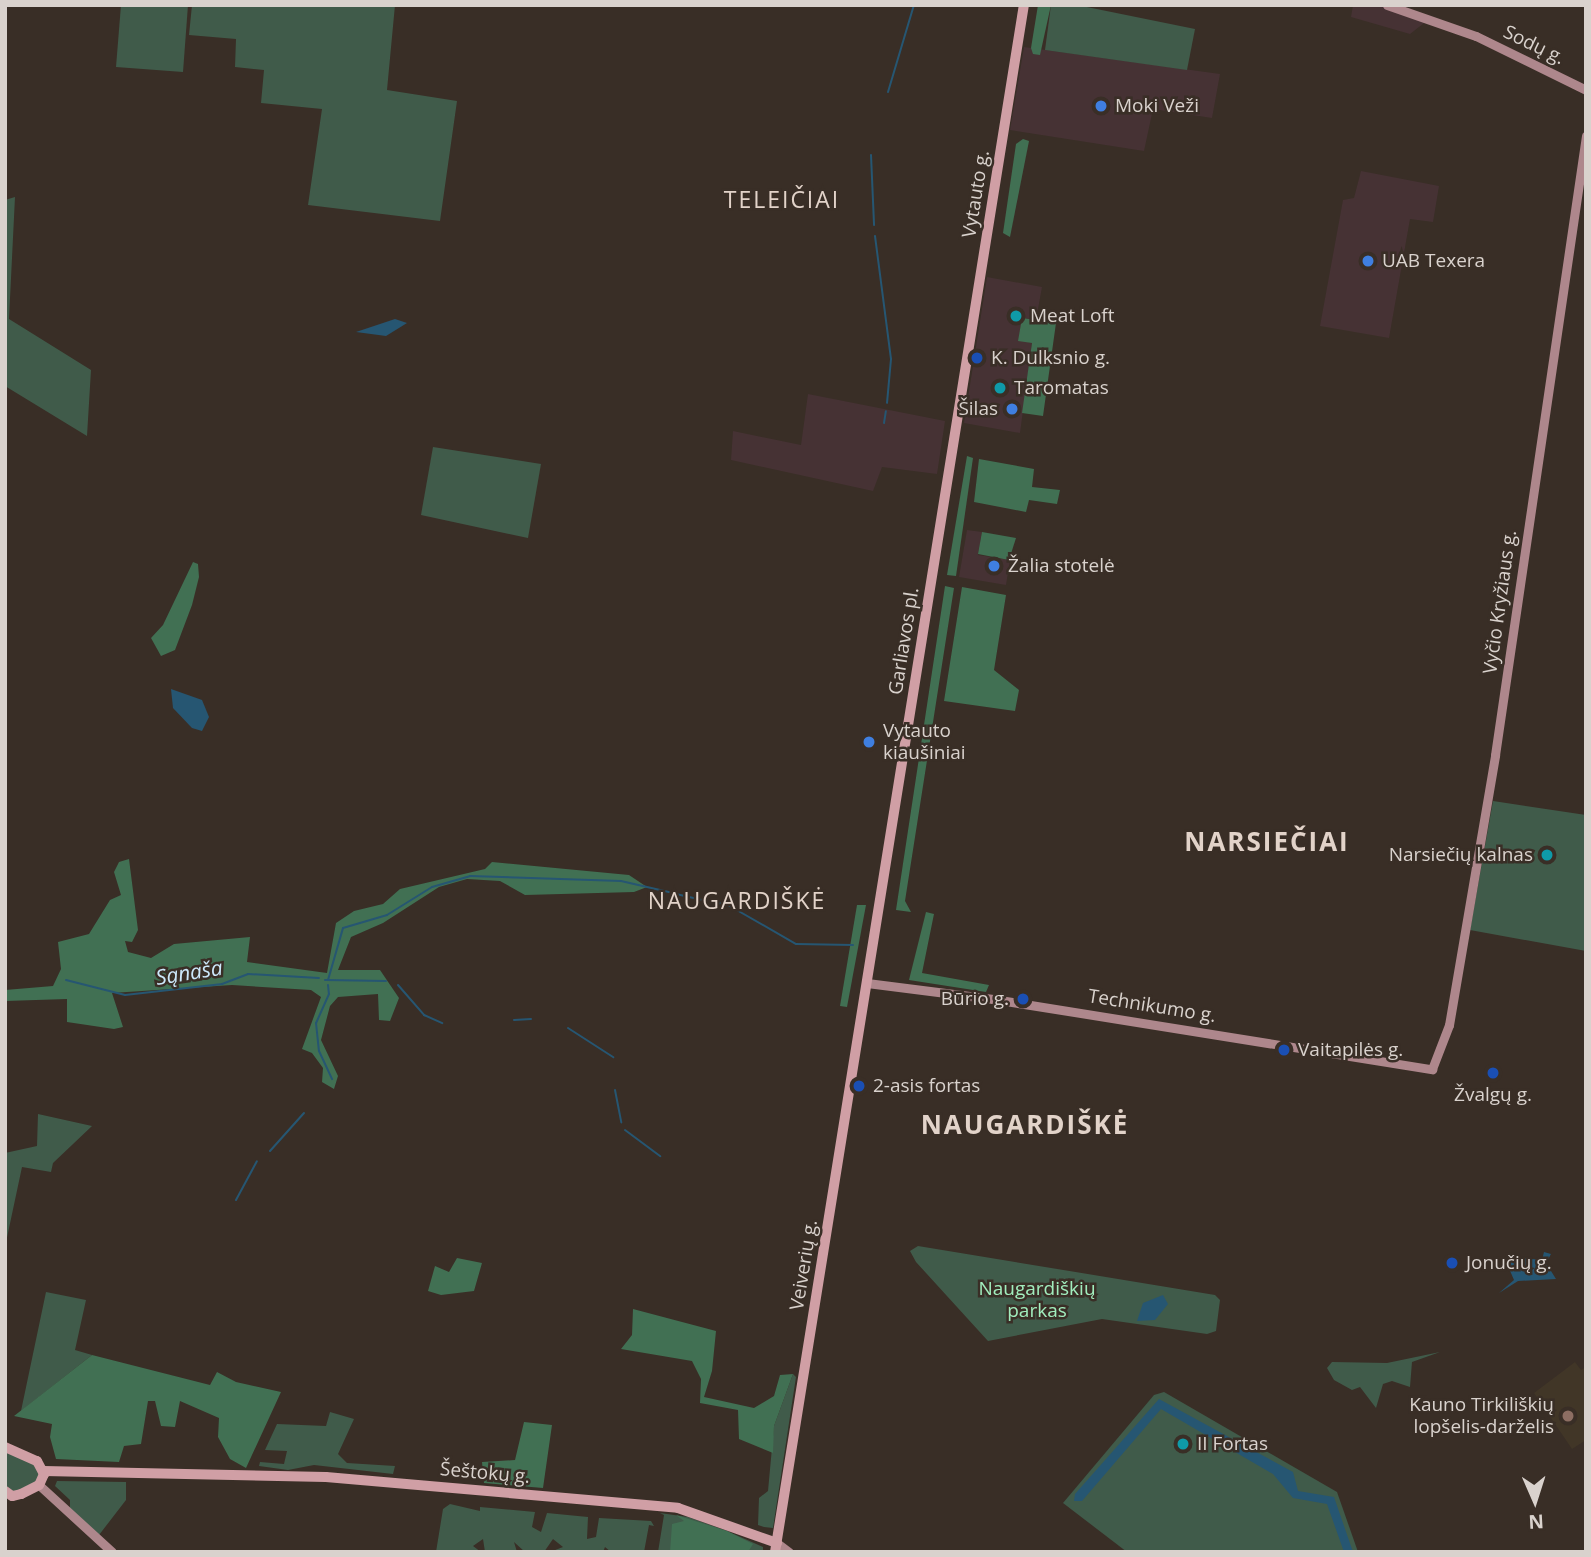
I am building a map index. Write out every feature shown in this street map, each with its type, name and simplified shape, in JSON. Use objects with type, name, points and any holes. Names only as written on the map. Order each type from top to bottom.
[{"type":"main road","name":"Vytauto g.","points":[[962,388],[1024,5]]},
{"type":"main road","name":"Garliavos pl.","points":[[867,983],[962,388]]},
{"type":"main road","name":"Veiverių g.","points":[[776,1547],[867,983]]},
{"type":"main road","points":[[5,1491],[15,1496],[39,1485],[44,1471],[37,1461],[6,1446]]},
{"type":"main road","name":"Šeštokų g.","points":[[44,1471],[326,1477],[678,1508],[776,1547]]},
{"type":"street","name":"Sodų g.","points":[[1387,5],[1476,36],[1586,90]]},
{"type":"street","name":"Vyčio Kryžiaus g.","points":[[1432,1069],[1449,1025],[1495,755],[1586,136]]},
{"type":"street","name":"Technikumo g.","points":[[867,983],[1018,1002],[1432,1069]]},
{"type":"street","points":[[39,1485],[112,1552]]},
{"type":"street","points":[[776,1547],[789,1552]]},
{"type":"shaded area","points":[[1353,5],[1379,5],[1428,20],[1410,34],[1351,17]]},
{"type":"shaded area","points":[[1024,47],[1220,74],[1212,118],[1153,109],[1144,151],[1010,130]]},
{"type":"shaded area","points":[[1361,171],[1439,186],[1433,222],[1410,219],[1389,338],[1320,326],[1343,200],[1354,198]]},
{"type":"shaded area","points":[[987,277],[1042,287],[1036,320],[1022,318],[1019,340],[1032,343],[1020,433],[964,423]]},
{"type":"shaded area","points":[[808,394],[945,421],[937,474],[882,467],[873,491],[731,460],[733,431],[801,445]]},
{"type":"shaded area","points":[[967,530],[982,532],[978,555],[1010,560],[1006,585],[959,577]]},
{"type":"shaded area","name":"Kauno Tirkiliškių lopšelis-darželis","points":[[1575,1362],[1581,1370],[1586,1367],[1586,1440],[1572,1449],[1534,1393]]},
{"type":"green space","points":[[121,5],[188,5],[183,72],[116,67]]},
{"type":"green space","points":[[192,5],[395,5],[387,90],[457,101],[440,221],[308,205],[322,109],[261,103],[264,70],[235,67],[236,39],[189,35]]},
{"type":"green space","points":[[1038,5],[1051,5],[1040,55],[1033,54],[1031,48]]},
{"type":"green space","points":[[1051,5],[1077,5],[1195,29],[1187,70],[1045,50]]},
{"type":"green space","points":[[1023,139],[1029,141],[1010,237],[1003,233],[1016,144]]},
{"type":"green space","points":[[15,197],[9,319],[91,370],[87,436],[5,386],[5,200]]},
{"type":"green space","points":[[1022,318],[1056,323],[1043,416],[1022,413],[1032,343],[1018,341]]},
{"type":"green space","points":[[433,447],[541,464],[528,538],[421,515]]},
{"type":"green space","points":[[967,456],[973,458],[956,576],[947,575]]},
{"type":"green space","points":[[979,459],[1034,469],[1032,487],[1060,490],[1057,504],[1029,500],[1026,512],[974,502]]},
{"type":"green space","points":[[982,532],[1016,538],[1009,560],[978,554]]},
{"type":"green space","points":[[193,562],[198,564],[199,577],[192,605],[175,650],[161,656],[151,638],[163,625]]},
{"type":"green space","points":[[945,586],[954,588],[905,901],[911,912],[896,910]]},
{"type":"green space","points":[[962,587],[1006,595],[994,670],[1019,690],[1015,711],[944,701]]},
{"type":"green space","points":[[1493,801],[1586,815],[1586,951],[1470,930]]},
{"type":"green space","points":[[129,859],[138,930],[132,942],[125,941],[128,952],[151,958],[174,944],[250,937],[247,962],[327,973],[336,923],[354,911],[383,904],[400,889],[485,869],[492,862],[629,875],[647,887],[634,892],[525,895],[500,881],[467,879],[439,887],[383,923],[351,937],[338,970],[380,970],[399,998],[390,1021],[379,1020],[378,994],[338,997],[330,1006],[321,1040],[338,1076],[334,1089],[322,1082],[323,1068],[312,1053],[302,1049],[321,997],[311,990],[232,985],[112,993],[123,1027],[114,1029],[67,1022],[67,999],[5,1001],[5,990],[53,986],[61,969],[58,942],[89,934],[110,900],[121,895],[114,872],[119,862]]},
{"type":"green space","points":[[857,905],[866,905],[847,1007],[840,1006]]},
{"type":"green space","points":[[926,912],[934,914],[922,973],[989,985],[986,992],[909,980]]},
{"type":"green space","points":[[38,1114],[92,1126],[53,1163],[51,1172],[22,1167],[5,1247],[5,1153],[37,1146]]},
{"type":"green space","name":"Naugardiškių parkas","points":[[918,1246],[1215,1295],[1220,1300],[1216,1331],[1207,1334],[1102,1319],[988,1341],[916,1262],[910,1251]]},
{"type":"green space","points":[[457,1258],[482,1263],[474,1291],[441,1295],[428,1291],[435,1266],[449,1272]]},
{"type":"green space","points":[[46,1292],[86,1300],[75,1350],[92,1355],[21,1411]]},
{"type":"green space","points":[[633,1309],[716,1331],[712,1371],[704,1397],[754,1408],[774,1396],[780,1375],[793,1374],[774,1426],[773,1453],[739,1439],[738,1410],[700,1403],[701,1379],[692,1361],[621,1349],[632,1335]]},
{"type":"green space","points":[[1440,1352],[1412,1362],[1410,1387],[1392,1381],[1383,1384],[1376,1408],[1360,1387],[1352,1390],[1334,1380],[1327,1368],[1332,1362],[1387,1363]]},
{"type":"green space","points":[[92,1355],[210,1385],[217,1372],[236,1382],[281,1392],[246,1468],[230,1459],[218,1437],[219,1418],[180,1401],[175,1427],[161,1426],[155,1401],[148,1401],[141,1444],[124,1446],[119,1462],[56,1459],[50,1437],[52,1424],[14,1416]]},
{"type":"green space","points":[[793,1374],[796,1377],[773,1528],[764,1527],[758,1525],[759,1498],[768,1491],[774,1426]]},
{"type":"green space","name":"II Fortas","points":[[1164,1392],[1337,1492],[1358,1552],[1127,1552],[1063,1503],[1154,1395]]},
{"type":"green space","points":[[330,1412],[354,1419],[338,1454],[347,1463],[395,1466],[393,1474],[314,1465],[288,1470],[259,1466],[260,1462],[284,1464],[287,1451],[265,1450],[277,1424],[326,1426]]},
{"type":"green space","points":[[524,1422],[552,1425],[543,1488],[484,1483],[482,1462],[515,1460]]},
{"type":"green space","points":[[5,1450],[40,1466],[39,1482],[15,1492],[7,1488]]},
{"type":"green space","points":[[57,1481],[126,1482],[126,1500],[99,1535],[70,1508],[70,1500],[55,1486]]},
{"type":"green space","points":[[450,1504],[480,1511],[480,1507],[535,1512],[532,1527],[541,1532],[547,1513],[588,1517],[587,1539],[596,1537],[599,1518],[651,1521],[654,1526],[649,1525],[644,1552],[611,1552],[605,1547],[603,1552],[550,1552],[563,1547],[553,1539],[544,1552],[525,1552],[514,1542],[517,1552],[485,1552],[483,1539],[473,1546],[481,1552],[436,1552],[443,1509]]},
{"type":"green space","points":[[660,1513],[688,1517],[727,1531],[763,1547],[763,1552],[658,1552],[664,1515]]},
{"type":"green space","points":[[676,1515],[727,1531],[753,1544],[748,1552],[670,1552],[672,1524],[684,1521]]},
{"type":"water","points":[[395,319],[407,323],[386,336],[356,332]]},
{"type":"water","points":[[171,689],[202,700],[209,717],[202,731],[192,728],[173,708]]},
{"type":"water","points":[[1544,1252],[1551,1254],[1546,1263],[1556,1279],[1518,1281],[1499,1293],[1514,1280],[1508,1266],[1512,1257],[1542,1260]]},
{"type":"water","points":[[1163,1295],[1168,1304],[1155,1320],[1137,1321],[1143,1303]]},
{"type":"water","points":[[1159,1399],[1293,1472],[1298,1491],[1334,1497],[1353,1552],[1344,1552],[1327,1504],[1293,1498],[1273,1474],[1161,1409],[1082,1501],[1074,1501],[1075,1494]]},
{"type":"waterway","points":[[888,92],[914,5]]},
{"type":"waterway","points":[[871,155],[874,225]]},
{"type":"waterway","points":[[875,236],[891,359],[887,403]]},
{"type":"waterway","points":[[884,423],[886,411]]},
{"type":"waterway","points":[[328,980],[343,928],[387,915],[432,887],[470,876],[621,881],[669,892]]},
{"type":"waterway","points":[[676,894],[703,900]]},
{"type":"waterway","points":[[710,902],[724,904]]},
{"type":"waterway","points":[[728,905],[796,944],[853,945]]},
{"type":"waterway","name":"Sąnaša","points":[[66,980],[125,995],[222,984],[248,974],[319,978]]},
{"type":"waterway","points":[[325,980],[386,981]]},
{"type":"waterway","points":[[328,985],[329,994],[316,1023],[319,1051],[332,1079]]},
{"type":"waterway","points":[[398,985],[424,1015],[442,1023]]},
{"type":"waterway","points":[[514,1020],[531,1019]]},
{"type":"waterway","points":[[568,1028],[613,1057]]},
{"type":"waterway","points":[[615,1090],[621,1122]]},
{"type":"waterway","points":[[270,1151],[304,1113]]},
{"type":"waterway","points":[[625,1130],[660,1156]]},
{"type":"waterway","points":[[236,1200],[257,1161]]},
{"type":"place","name":"Moki Veži","points":[[1101,106]]},
{"type":"place","name":"UAB Texera","points":[[1368,261]]},
{"type":"place","name":"Meat Loft","points":[[1016,316]]},
{"type":"place","name":"K. Dulksnio g.","points":[[977,358]]},
{"type":"place","name":"Taromatas","points":[[1000,388]]},
{"type":"place","name":"Šilas","points":[[1012,409]]},
{"type":"place","name":"Žalia stotelė","points":[[994,566]]},
{"type":"place","name":"Vytauto kiaušiniai","points":[[869,742]]},
{"type":"place","name":"Narsiečių kalnas","points":[[1547,855]]},
{"type":"place","name":"Būrio g.","points":[[1023,999]]},
{"type":"place","name":"Vaitapilės g.","points":[[1284,1050]]},
{"type":"place","name":"Žvalgų g.","points":[[1493,1073]]},
{"type":"place","name":"2-asis fortas","points":[[859,1086]]},
{"type":"place","name":"Jonučių g.","points":[[1452,1263]]},
{"type":"place","name":"Kauno Tirkiliškių lopšelis-darželis","points":[[1568,1416]]},
{"type":"place","name":"II Fortas","points":[[1183,1444]]},
{"type":"district","name":"TELEIČIAI","points":[[782,199]]},
{"type":"district","name":"NARSIEČIAI","points":[[1267,842]]},
{"type":"district","name":"NAUGARDIŠKĖ","points":[[737,900]]},
{"type":"district","name":"NAUGARDIŠKĖ","points":[[1025,1125]]}]
